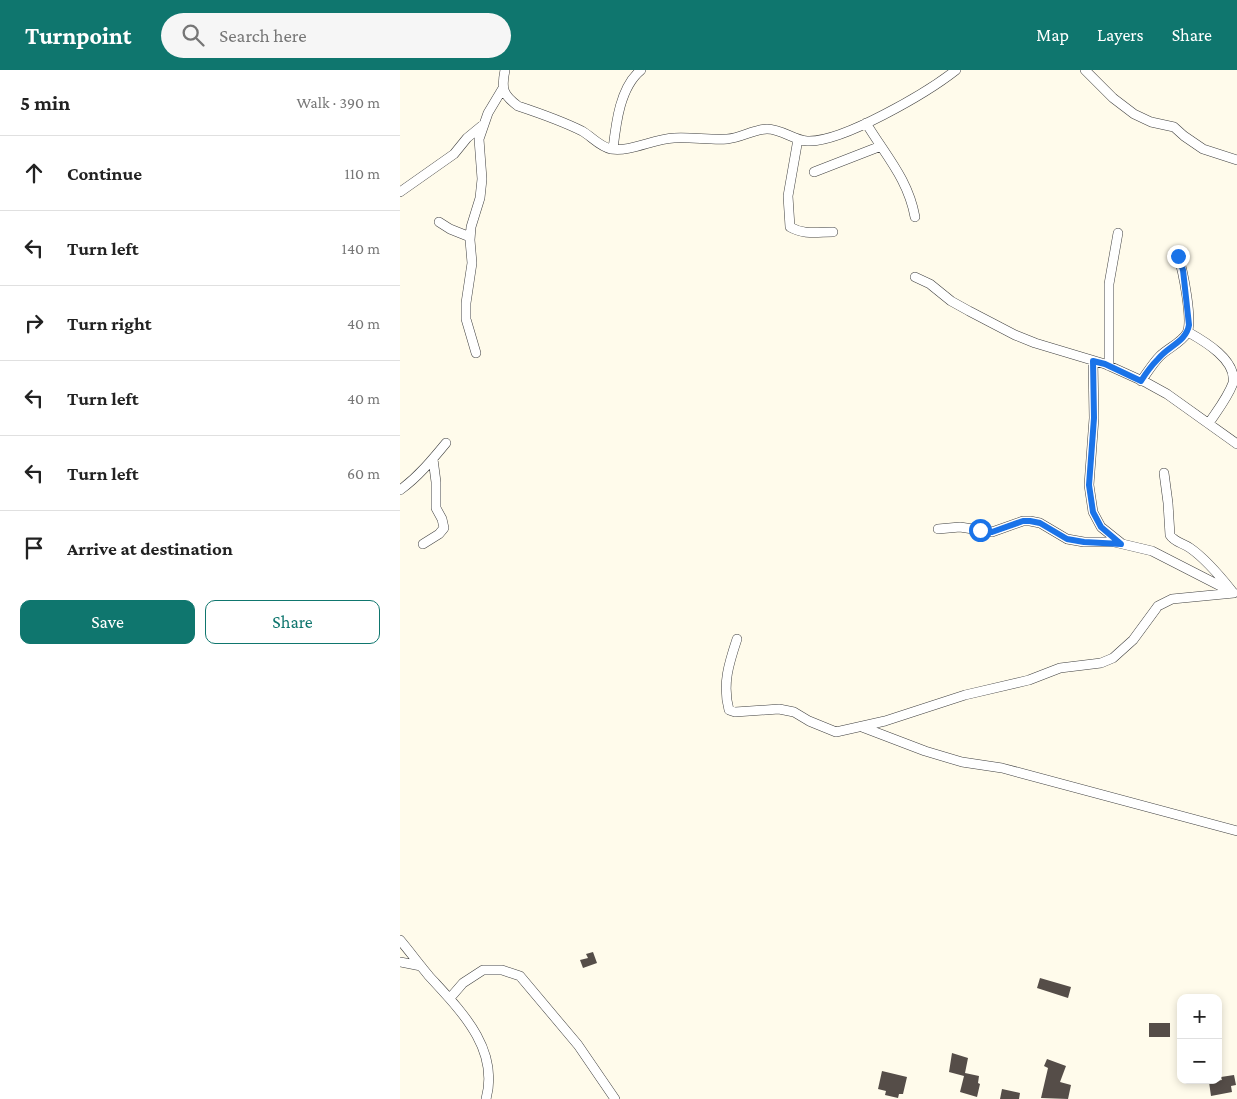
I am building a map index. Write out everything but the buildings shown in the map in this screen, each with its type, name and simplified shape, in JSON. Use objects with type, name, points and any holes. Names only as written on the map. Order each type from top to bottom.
[{"type":"street","points":[[505,70],[503,88],[505,95],[518,106],[580,130],[604,147],[613,149],[672,138],[728,139],[765,129],[776,129],[798,139],[808,141],[834,136],[854,130],[941,82],[956,70]]},
{"type":"street","points":[[613,149],[620,111],[627,89],[634,76],[641,70]]},
{"type":"street","points":[[1085,70],[1113,98],[1134,114],[1151,122],[1174,127],[1203,149],[1237,160]]},
{"type":"street","points":[[476,352],[466,319],[472,263],[471,227],[480,198],[482,179],[479,139],[488,113],[503,88]]},
{"type":"street","points":[[866,123],[905,183],[912,200],[915,217]]},
{"type":"street","points":[[400,192],[454,154],[467,138],[484,124]]},
{"type":"street","points":[[798,139],[788,196],[790,227],[810,234],[833,232]]},
{"type":"street","points":[[814,172],[881,146]]},
{"type":"street","points":[[439,222],[450,229],[470,237]]},
{"type":"street","points":[[1109,366],[1109,284],[1118,233]]},
{"type":"street","points":[[1141,381],[1158,358],[1188,332],[1189,325],[1183,270],[1178,256]]},
{"type":"street","points":[[915,277],[930,284],[951,301],[1015,335],[1109,366],[1167,394],[1237,444]]},
{"type":"street","points":[[1188,332],[1222,354],[1234,371],[1233,383],[1209,423]]},
{"type":"street","points":[[1093,361],[1094,418],[1089,485],[1093,512],[1101,527],[1121,544]]},
{"type":"street","points":[[400,490],[419,474],[446,442]]},
{"type":"street","points":[[423,544],[439,534],[444,528],[436,508],[436,482],[433,459]]},
{"type":"street","points":[[1164,473],[1169,527],[1172,538],[1189,547],[1201,557],[1236,594]]},
{"type":"street","points":[[938,529],[960,528],[992,532],[1023,521],[1040,523],[1067,539],[1121,544],[1152,551],[1236,594]]},
{"type":"street","points":[[737,639],[726,673],[725,688],[729,710],[735,712],[779,709],[794,712],[809,722],[836,732],[916,712],[965,694],[1029,680],[1060,668],[1101,663],[1113,658],[1133,640],[1158,606],[1165,602],[1172,599],[1236,594]]},
{"type":"street","points":[[861,726],[962,762],[1002,768],[1237,831]]},
{"type":"street","points":[[400,940],[472,1026],[485,1056],[488,1075],[486,1099]]},
{"type":"street","points":[[400,962],[421,966]]},
{"type":"street","points":[[450,998],[463,983],[483,970],[502,970],[520,976],[578,1045],[615,1099]]},
{"type":"route","points":[[980,530],[992,532],[1023,521],[1030,521],[1040,523],[1067,539],[1121,544],[1101,527],[1093,512],[1089,485],[1094,418],[1093,361],[1105,364],[1141,381],[1158,358],[1184,337],[1188,332],[1189,325],[1183,270],[1178,256]]}]
